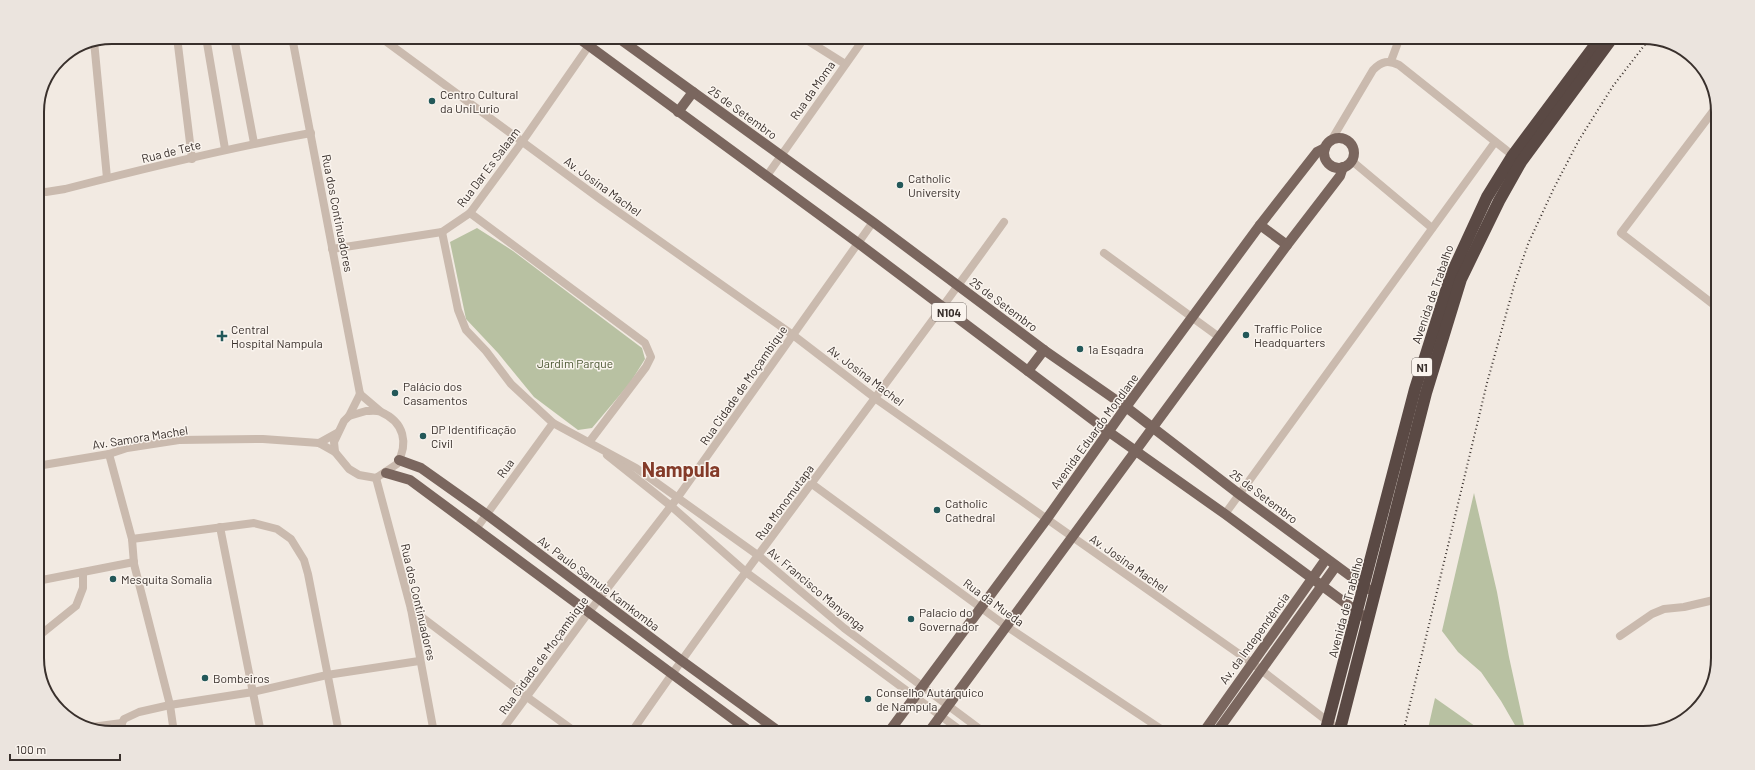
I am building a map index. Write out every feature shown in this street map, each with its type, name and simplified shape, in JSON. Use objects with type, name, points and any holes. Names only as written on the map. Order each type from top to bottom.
[{"type":"highway","name":"Avenida de Trabalho","points":[[1340,726],[1369,590],[1402,468],[1420,391],[1456,277],[1499,201],[1517,159],[1596,44]]},
{"type":"highway","name":"Avenida de Trabalho","points":[[1517,159],[1607,44]]},
{"type":"highway","name":"Avenida de Trabalho","points":[[1327,726],[1363,616]]},
{"type":"main road","name":"N104","points":[[586,44],[858,243],[1109,432],[1225,514],[1363,616]]},
{"type":"main road","name":"25 de Setembro","points":[[628,44],[873,222],[1044,350],[1126,407],[1239,494],[1369,590]]},
{"type":"main road","points":[[678,112],[693,92]]},
{"type":"main road","points":[[933,726],[1287,245],[1340,176],[1347,164],[1354,151],[1349,142],[1341,138],[1332,139],[1325,146],[1323,155],[1328,163],[1336,168],[1347,164]]},
{"type":"main road","name":"Avenida Eduardo Mondlane","points":[[893,726],[1046,520],[1126,407],[1260,225],[1317,152],[1325,148]]},
{"type":"main road","points":[[1260,225],[1287,245]]},
{"type":"main road","points":[[1028,370],[1044,350]]},
{"type":"main road","name":"Av. Paulo Samule Kamkomba","points":[[399,460],[421,468],[486,514],[771,726]]},
{"type":"main road","points":[[386,473],[410,480],[743,726]]},
{"type":"main road","name":"Av. da Independência","points":[[1208,726],[1326,559]]},
{"type":"main road","name":"Av. da Independência","points":[[1221,726],[1336,566]]},
{"type":"street","points":[[178,44],[192,159]]},
{"type":"street","points":[[207,44],[225,149]]},
{"type":"street","points":[[235,44],[254,143]]},
{"type":"street","name":"Rua dos Continuadores","points":[[293,44],[360,394]]},
{"type":"street","name":"Av. Josina Machel","points":[[389,44],[522,142],[793,335],[876,398],[1046,520],[1252,663],[1326,726]]},
{"type":"street","points":[[813,44],[845,64]]},
{"type":"street","name":"Rua da Moma","points":[[766,176],[860,44]]},
{"type":"street","points":[[1391,61],[1396,44]]},
{"type":"street","points":[[95,46],[108,178]]},
{"type":"street","name":"Rua Dar Es Salaam","points":[[332,249],[442,232],[470,213],[522,142],[588,46]]},
{"type":"street","points":[[1332,139],[1374,70],[1380,63],[1391,61],[1399,65],[1517,159]]},
{"type":"street","points":[[1711,114],[1621,233],[1711,303]]},
{"type":"street","name":"Rua de Tete","points":[[44,192],[65,189],[192,159],[225,149],[311,133]]},
{"type":"street","points":[[1225,514],[1495,142]]},
{"type":"street","points":[[1347,164],[1432,228]]},
{"type":"street","points":[[470,213],[645,343],[651,357],[646,367],[590,442]]},
{"type":"street","name":"Rua Cidade de Moçambique","points":[[505,726],[589,612],[678,497],[873,222]]},
{"type":"street","name":"Rua Monomutapa","points":[[636,726],[672,674],[1004,222]]},
{"type":"street","name":"Av. Francisco Manyanga","points":[[442,232],[456,304],[466,330],[486,351],[510,384],[553,423],[636,468],[759,556],[844,628],[975,726]]},
{"type":"street","points":[[1104,253],[1219,337]]},
{"type":"street","points":[[319,443],[335,452],[349,469],[359,475],[376,478],[386,473],[397,464],[403,442],[403,432],[396,422],[360,394],[349,416],[337,433],[334,442],[335,452]]},
{"type":"street","points":[[349,416],[366,411],[380,411]]},
{"type":"street","name":"Rua","points":[[476,529],[553,423]]},
{"type":"street","points":[[319,443],[337,433]]},
{"type":"street","name":"Av. Samora Machel","points":[[44,465],[109,454],[127,448],[179,440],[263,439],[319,443]]},
{"type":"street","name":"Av. Francisco Manyanga","points":[[590,442],[671,506],[747,573],[955,726]]},
{"type":"street","points":[[109,454],[132,538],[134,562],[170,705],[173,726]]},
{"type":"street","name":"Rua dos Continuadores","points":[[376,478],[410,609],[433,726]]},
{"type":"street","name":"Rua da Mueda","points":[[812,484],[1006,626],[1156,726]]},
{"type":"street","points":[[132,538],[254,523],[277,530],[291,539],[304,560],[308,574],[338,726]]},
{"type":"street","points":[[220,527],[260,726]]},
{"type":"street","points":[[44,579],[134,562]]},
{"type":"street","points":[[44,632],[76,606],[84,588],[83,572]]},
{"type":"street","points":[[1620,636],[1652,614],[1664,608],[1684,607],[1711,601]]},
{"type":"street","points":[[410,609],[527,698],[567,726]]},
{"type":"street","points":[[835,639],[844,628]]},
{"type":"street","points":[[871,665],[879,655]]},
{"type":"street","points":[[120,726],[124,719],[139,712],[170,705],[253,692],[327,675],[420,661]]},
{"type":"street","points":[[763,726],[766,722]]},
{"type":"street","points":[[104,725],[122,723]]},
{"type":"green space","name":"Jardim Parque","points":[[477,228],[513,251],[642,348],[645,359],[630,383],[592,428],[578,430],[534,397],[498,353],[466,319],[450,242]]},
{"type":"green space","points":[[1474,493],[1497,592],[1524,726],[1516,726],[1501,701],[1481,672],[1458,652],[1442,631]]},
{"type":"green space","points":[[1435,698],[1475,726],[1429,726]]},
{"type":"railway","points":[[1405,726],[1487,383],[1515,282],[1528,244],[1554,188],[1579,140],[1613,86],[1645,44]]},
{"type":"place","name":"Centro Cultural da UniLurio","points":[[432,101]]},
{"type":"place","name":"Catholic University","points":[[900,185]]},
{"type":"place","name":"Traffic Police Headquarters","points":[[1246,335]]},
{"type":"place","name":"Central Hospital Nampula","points":[[222,336]]},
{"type":"place","name":"1a Esqadra","points":[[1080,349]]},
{"type":"place","name":"Palácio dos Casamentos","points":[[395,393]]},
{"type":"place","name":"DP Identificação Civil","points":[[423,436]]},
{"type":"place","name":"Catholic Cathedral","points":[[937,510]]},
{"type":"place","name":"Mesquita Somalia","points":[[113,579]]},
{"type":"place","name":"Palacio do Governador","points":[[911,619]]},
{"type":"place","name":"Bombeiros","points":[[205,678]]},
{"type":"place","name":"Conselho Autárquico de Nampula","points":[[868,699]]},
{"type":"district","name":"Nampula","points":[[681,469]]}]
